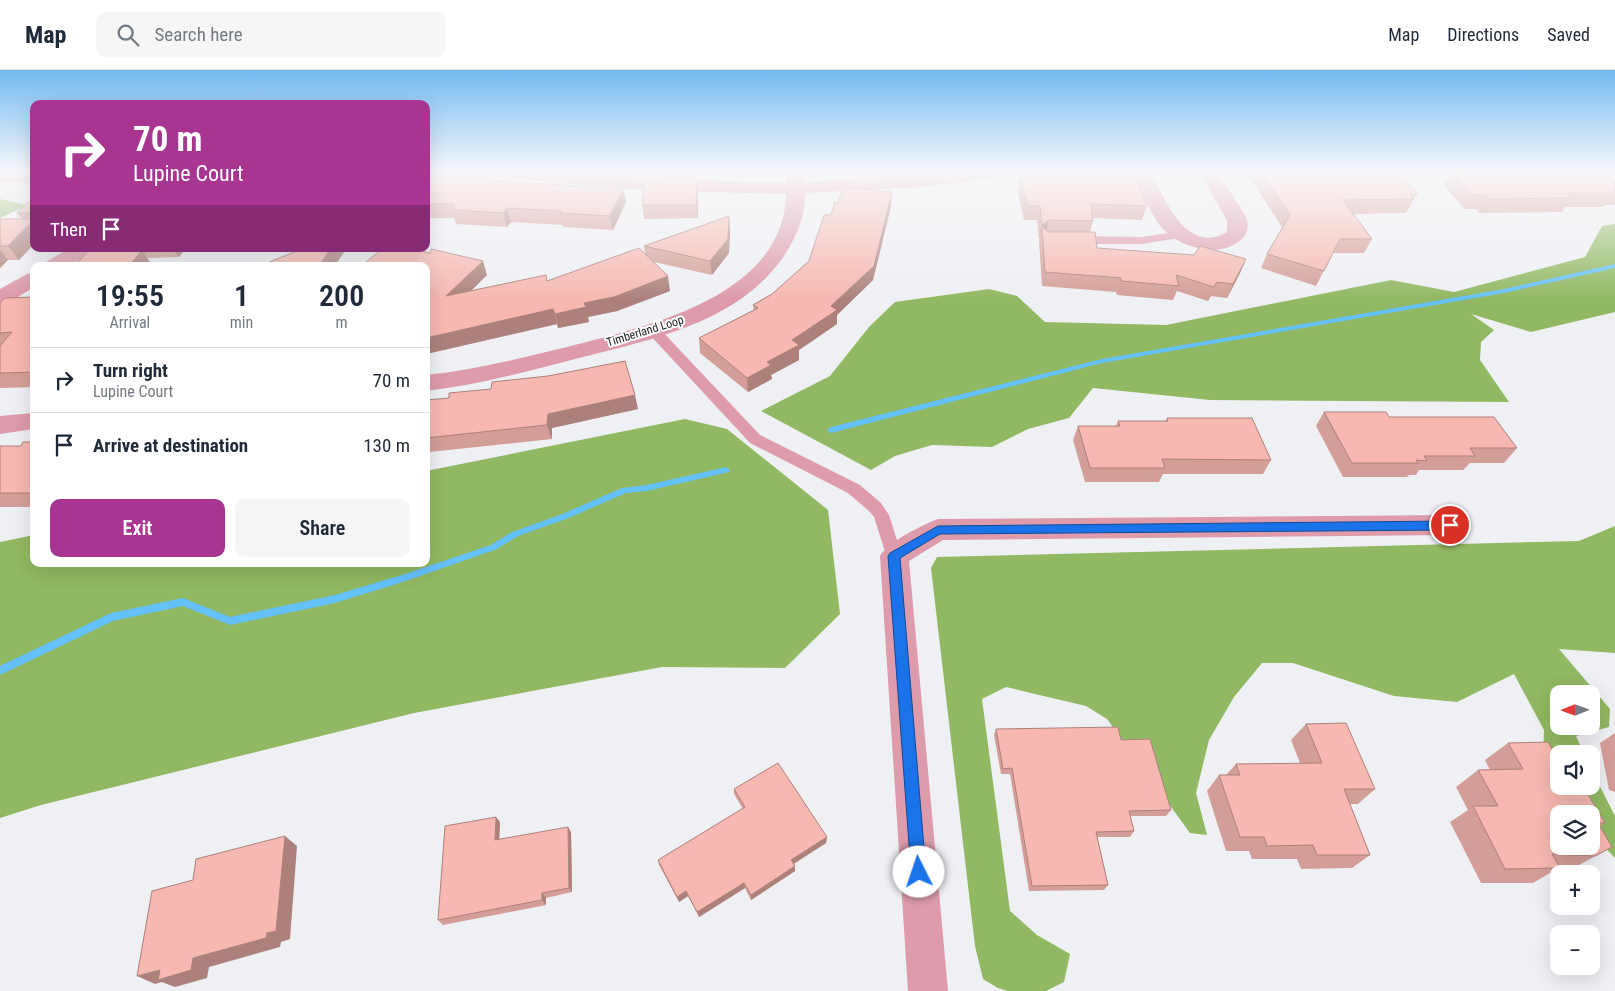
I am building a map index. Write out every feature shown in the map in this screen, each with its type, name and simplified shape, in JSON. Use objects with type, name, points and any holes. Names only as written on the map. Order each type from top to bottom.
[{"type":"street","name":"Timberland Loop","points":[[430,382],[490,374],[682,322],[737,294],[757,276],[774,257],[795,214]]},
{"type":"street","points":[[1164,214],[1169,224],[1182,235],[1206,244],[1224,242],[1237,234],[1237,220],[1233,214]]},
{"type":"street","points":[[60,262],[77,252]]},
{"type":"street","points":[[0,298],[30,280]]},
{"type":"street","points":[[0,425],[30,421]]},
{"type":"street","points":[[928,991],[894,556],[938,530],[1450,525]]},
{"type":"lane","points":[[1065,240],[1141,240],[1182,235]]},
{"type":"lane","points":[[654,331],[755,439],[854,489],[874,507],[881,515],[894,556]]},
{"type":"green space","points":[[0,214],[9,214],[0,218]]},
{"type":"green space","points":[[1615,224],[1615,312],[1531,332],[1471,314],[1494,330],[1481,342],[1480,360],[1509,402],[1210,400],[1093,388],[1069,418],[1028,429],[992,447],[932,445],[895,456],[871,470],[761,411],[830,376],[869,327],[895,302],[989,289],[1017,296],[1045,322],[1166,325],[1391,280],[1454,292],[1585,257],[1602,226]]},
{"type":"green space","points":[[685,419],[727,429],[828,510],[840,614],[785,668],[662,667],[414,713],[41,805],[0,818],[0,542],[30,536],[30,567],[430,567],[430,470]]},
{"type":"green space","points":[[1615,526],[1615,653],[1559,649],[1590,685],[1550,685],[1550,735],[1580,735],[1576,736],[1580,745],[1550,745],[1550,756],[1543,758],[1544,730],[1514,674],[1457,702],[1394,696],[1293,663],[1262,663],[1234,697],[1209,740],[1196,793],[1207,835],[1190,833],[1107,719],[1086,706],[1006,687],[982,699],[1010,911],[1037,935],[1070,954],[1064,982],[1046,991],[1008,991],[998,988],[983,979],[975,946],[931,568],[937,557],[1579,541]]},
{"type":"green space","points":[[1600,697],[1610,709],[1609,727],[1600,729]]},
{"type":"green space","points":[[1600,787],[1615,816],[1615,858],[1600,842],[1600,805],[1581,805],[1571,795],[1600,795]]},
{"type":"building","points":[[576,214],[611,214],[610,216]]},
{"type":"building","points":[[887,214],[874,266],[831,306],[837,310],[792,340],[799,345],[767,362],[771,365],[747,378],[699,338],[758,308],[753,305],[772,294],[809,261],[824,215]]},
{"type":"building","points":[[1041,214],[1092,214],[1093,221],[1049,220],[1042,225]]},
{"type":"building","points":[[1353,214],[1372,239],[1340,239],[1324,271],[1267,254],[1290,215]]},
{"type":"building","points":[[729,216],[728,239],[710,261],[644,246]]},
{"type":"building","points":[[0,219],[30,219],[30,223],[8,246],[0,246]]},
{"type":"building","points":[[1042,227],[1049,232],[1095,232],[1097,248],[1194,255],[1200,246],[1246,259],[1233,284],[1217,282],[1214,287],[1176,275],[1179,286],[1121,281],[1121,278],[1045,272]]},
{"type":"building","points":[[639,248],[668,276],[614,297],[584,303],[586,307],[555,314],[553,309],[430,337],[430,262],[366,262],[378,252],[430,253],[431,249],[483,261],[446,296],[546,275],[547,281]]},
{"type":"building","points":[[87,252],[140,252],[132,262],[78,262]]},
{"type":"building","points":[[294,252],[328,252],[322,262],[269,262]]},
{"type":"building","points":[[30,297],[30,372],[0,373],[0,346],[12,332],[0,333],[0,303],[5,298]]},
{"type":"building","points":[[625,361],[635,395],[548,414],[547,425],[430,438],[430,400],[449,398],[449,393],[491,389],[492,382],[548,376]]},
{"type":"building","points":[[1324,412],[1386,412],[1389,417],[1494,417],[1517,448],[1470,448],[1475,456],[1424,456],[1427,461],[1416,460],[1418,463],[1352,463]]},
{"type":"building","points":[[1167,418],[1252,418],[1271,460],[1162,459],[1165,468],[1090,468],[1078,426],[1120,426],[1118,421],[1168,421]]},
{"type":"building","points":[[23,442],[30,442],[30,493],[0,493],[0,446],[21,446]]},
{"type":"building","points":[[1346,723],[1375,789],[1344,789],[1370,855],[1317,855],[1313,845],[1267,846],[1264,837],[1240,837],[1219,775],[1240,775],[1236,764],[1322,763],[1306,724]]},
{"type":"building","points":[[1118,727],[1121,740],[1150,739],[1171,810],[1129,811],[1134,831],[1096,832],[1108,885],[1032,886],[1012,768],[1003,769],[996,729]]},
{"type":"building","points":[[1548,742],[1550,746],[1550,795],[1588,795],[1594,805],[1550,805],[1550,855],[1553,855],[1558,865],[1550,865],[1550,868],[1505,869],[1473,806],[1498,806],[1478,770],[1523,769],[1508,743]]},
{"type":"building","points":[[778,763],[827,837],[791,860],[795,866],[751,895],[744,883],[697,912],[686,891],[677,897],[658,860],[745,807],[734,789]]},
{"type":"building","points":[[1600,815],[1605,823],[1600,823]]},
{"type":"building","points":[[496,817],[495,840],[568,827],[569,888],[542,893],[542,900],[438,920],[445,826]]},
{"type":"building","points":[[1600,826],[1612,847],[1600,853]]},
{"type":"building","points":[[285,836],[276,931],[267,933],[266,938],[193,958],[191,970],[158,980],[160,970],[137,976],[152,891],[193,880],[196,859]]},
{"type":"waterway","points":[[831,430],[1102,361],[1504,291],[1615,266]]},
{"type":"waterway","points":[[0,671],[111,617],[183,602],[230,621],[335,599],[494,547],[515,534],[563,517],[625,490],[647,488],[726,470]]},
{"type":"route","points":[[919,872],[894,556],[938,530],[1450,525]]}]
